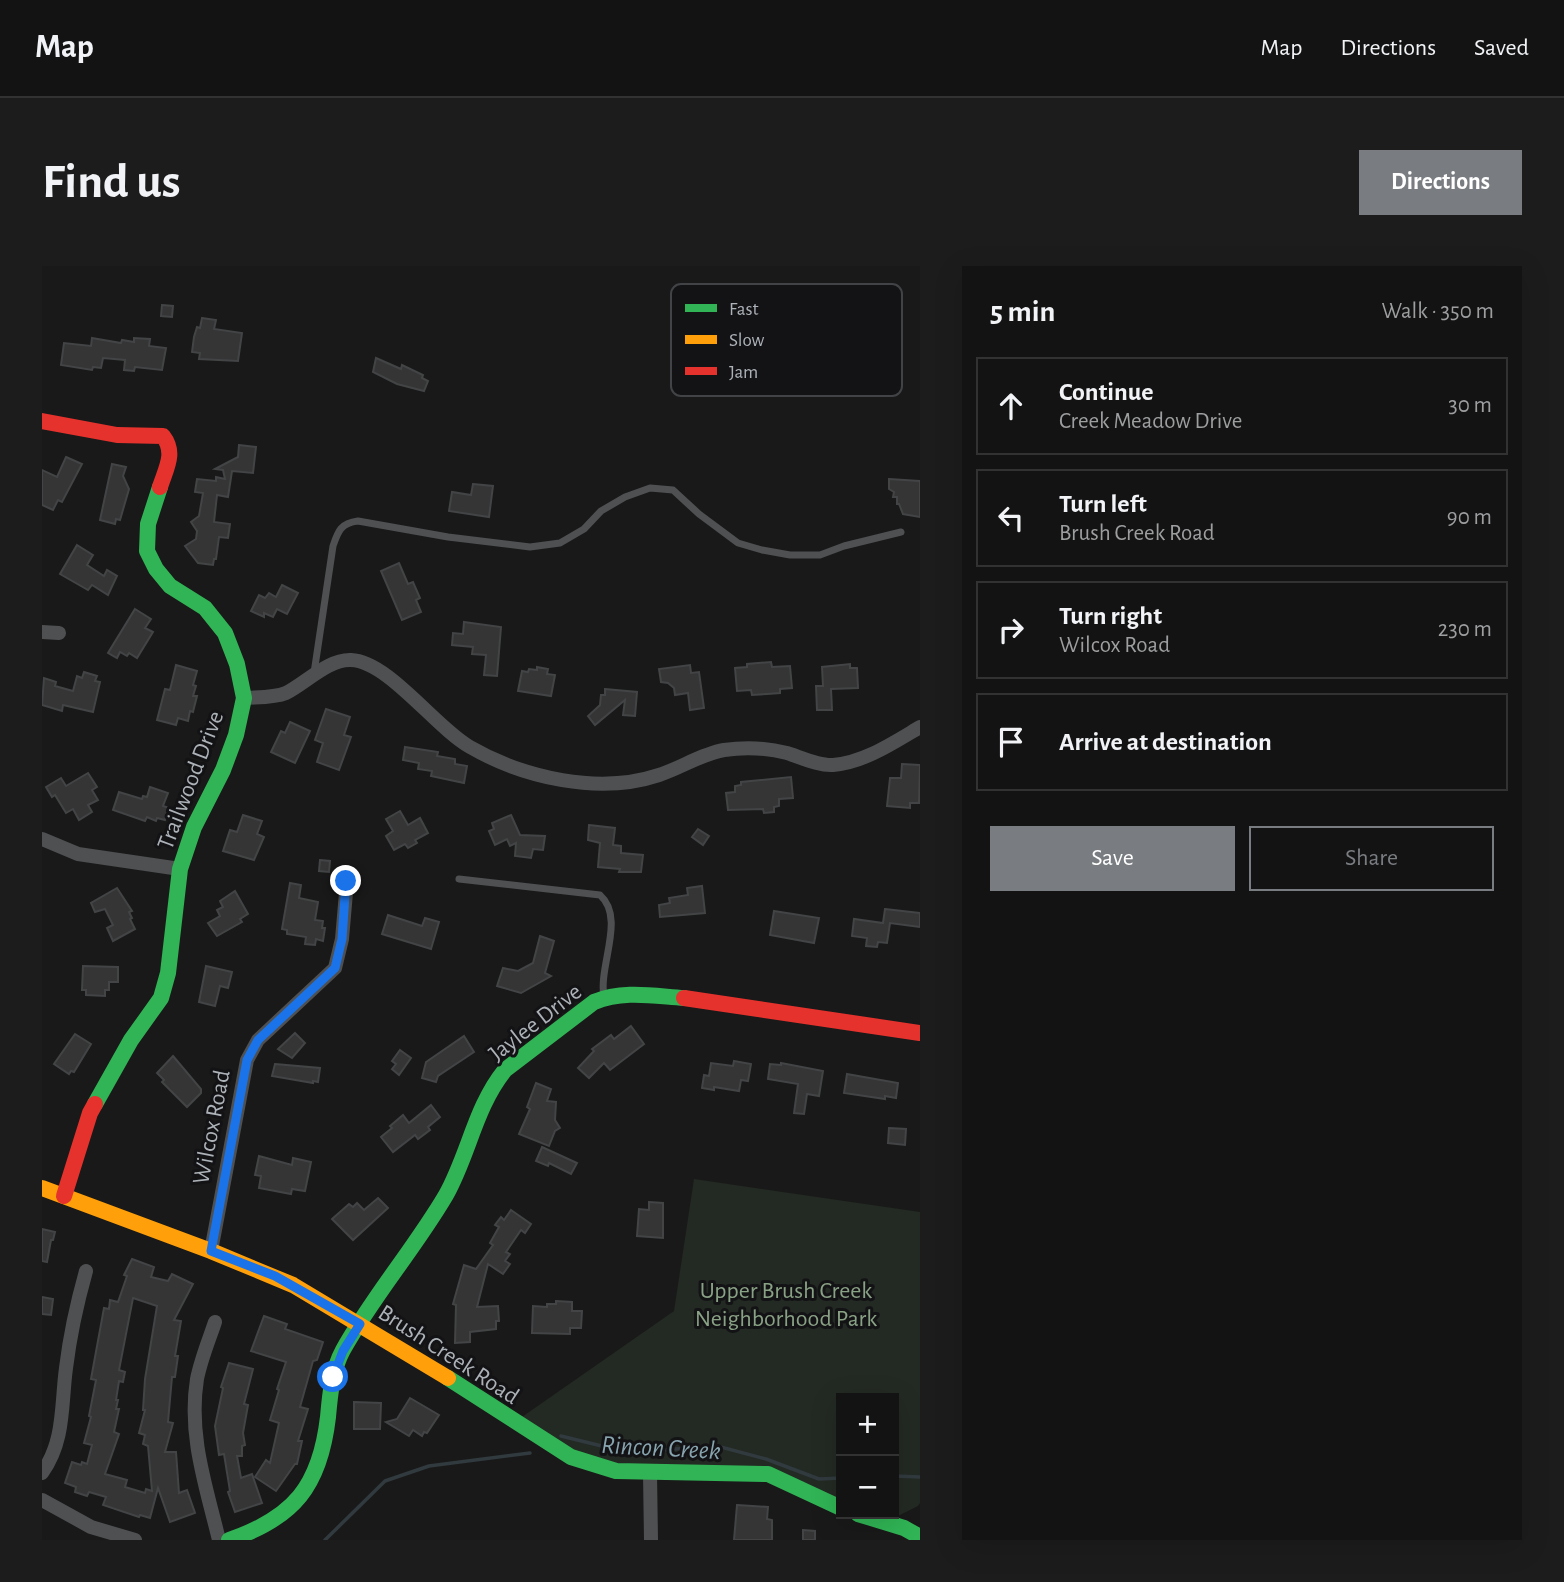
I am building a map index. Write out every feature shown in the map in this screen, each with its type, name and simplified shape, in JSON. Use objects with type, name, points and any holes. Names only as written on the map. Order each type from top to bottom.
[{"type":"street","name":"Trailwood Drive","points":[[42,421],[103,435],[136,439],[163,436],[169,443],[171,453],[148,524],[147,551],[156,569],[170,586],[205,608],[225,633],[237,663],[244,698],[236,735],[223,770],[194,827],[180,869],[168,973],[161,998],[125,1050],[90,1113],[64,1196]]},
{"type":"street","points":[[42,632],[59,632]]},
{"type":"street","points":[[244,698],[282,695],[331,665],[351,660],[374,666],[468,746],[500,762],[573,781],[621,783],[659,775],[722,750],[782,752],[831,766],[872,755],[920,727]]},
{"type":"street","points":[[42,839],[78,854],[180,869]]},
{"type":"street","name":"Wilcox Road","points":[[211,1251],[247,1060],[258,1040],[335,968],[342,939],[346,881]]},
{"type":"street","name":"Jaylee Drive","points":[[229,1540],[261,1528],[284,1515],[302,1497],[322,1457],[333,1377],[343,1351],[447,1193],[480,1110],[495,1082],[505,1070],[586,1007],[604,998],[624,994],[684,998],[920,1033]]},
{"type":"street","name":"Brush Creek Road","points":[[42,1188],[275,1276],[360,1324],[564,1453],[605,1468],[650,1473],[768,1474],[836,1505]]},
{"type":"street","points":[[42,1473],[52,1459],[59,1438],[68,1353],[86,1271]]},
{"type":"street","points":[[215,1322],[200,1364],[194,1419],[199,1460],[219,1540]]},
{"type":"street","points":[[650,1473],[651,1540]]},
{"type":"street","points":[[42,1500],[91,1527],[135,1540]]},
{"type":"street","points":[[876,1519],[918,1531]]},
{"type":"lane","points":[[314,677],[333,546],[339,530],[347,522],[530,547],[560,543],[584,529],[601,511],[625,497],[650,488],[673,490],[699,514],[738,543],[790,555],[820,555],[844,546],[901,532]]},
{"type":"lane","points":[[459,879],[600,895],[608,904],[611,914],[603,975],[604,998]]},
{"type":"green space","name":"Upper Brush Creek Neighborhood Park","points":[[694,1179],[920,1212],[918,1506],[899,1516],[899,1393],[836,1393],[836,1501],[795,1480],[596,1462],[519,1419],[674,1311]]},
{"type":"building","points":[[162,305],[173,306],[172,317],[161,316]]},
{"type":"building","points":[[202,318],[216,320],[214,329],[242,333],[238,361],[199,359],[200,353],[192,352],[194,337]]},
{"type":"building","points":[[92,338],[121,343],[122,340],[134,342],[134,338],[150,339],[149,346],[166,348],[162,370],[135,367],[134,371],[124,370],[125,360],[103,358],[101,368],[93,367],[92,370],[61,365],[64,343],[91,346]]},
{"type":"building","points":[[376,358],[401,369],[402,365],[423,375],[422,378],[428,381],[424,391],[397,384],[373,372]]},
{"type":"building","points":[[239,445],[256,447],[253,473],[232,471],[228,497],[217,495],[214,522],[230,524],[228,538],[219,537],[213,565],[198,563],[185,546],[196,539],[197,531],[191,522],[199,516],[203,493],[195,492],[197,479],[225,479],[223,470],[215,469],[238,457]]},
{"type":"building","points":[[66,457],[82,464],[62,502],[58,500],[53,510],[42,505],[42,470],[57,477]]},
{"type":"building","points":[[112,464],[126,467],[123,476],[129,489],[120,520],[116,519],[115,524],[100,520]]},
{"type":"building","points":[[889,479],[920,481],[920,517],[903,514],[897,504],[897,497],[893,497],[894,492],[889,489]]},
{"type":"building","points":[[473,484],[493,486],[489,517],[449,511],[452,492],[471,495]]},
{"type":"building","points":[[77,545],[93,555],[87,565],[104,576],[107,570],[117,576],[108,595],[92,585],[88,590],[60,574]]},
{"type":"building","points":[[399,563],[408,584],[413,582],[420,598],[416,600],[421,612],[402,620],[381,571]]},
{"type":"building","points":[[282,585],[298,593],[287,614],[277,609],[273,617],[264,613],[264,617],[251,611],[259,595],[265,598],[269,593],[276,597]]},
{"type":"building","points":[[135,609],[151,619],[145,628],[153,632],[137,658],[120,652],[117,658],[108,653]]},
{"type":"building","points":[[464,622],[501,627],[497,676],[484,675],[486,655],[472,654],[473,647],[452,645],[453,633],[463,634]]},
{"type":"building","points":[[771,662],[772,667],[790,666],[792,688],[780,689],[780,693],[752,695],[751,690],[737,691],[735,668]]},
{"type":"building","points":[[850,664],[850,668],[857,668],[858,688],[831,689],[832,710],[817,710],[816,686],[823,686],[822,667]]},
{"type":"building","points":[[176,665],[197,671],[193,696],[197,696],[188,721],[178,718],[176,725],[157,720],[165,689],[170,690]]},
{"type":"building","points":[[690,665],[691,673],[699,672],[704,708],[690,710],[688,693],[675,695],[674,688],[661,682],[659,669]]},
{"type":"building","points":[[537,667],[548,669],[547,674],[555,675],[551,696],[518,691],[522,671],[537,670]]},
{"type":"building","points":[[84,672],[97,676],[95,681],[100,682],[93,712],[63,705],[62,711],[42,705],[44,678],[56,682],[55,686],[73,691],[77,676],[82,678]]},
{"type":"building","points":[[605,689],[637,692],[635,716],[623,715],[625,700],[595,725],[588,716],[600,705]]},
{"type":"building","points":[[326,709],[350,717],[344,735],[351,737],[339,770],[317,762],[323,743],[315,740]]},
{"type":"building","points":[[290,722],[310,731],[295,763],[271,752],[281,731],[285,733]]},
{"type":"building","points":[[405,747],[438,752],[437,756],[455,759],[455,764],[467,766],[464,783],[431,776],[432,771],[418,769],[419,763],[403,760]]},
{"type":"building","points":[[902,764],[920,765],[919,803],[910,803],[910,808],[887,806],[890,778],[901,778]]},
{"type":"building","points":[[88,773],[97,787],[92,790],[98,800],[88,805],[92,812],[79,820],[73,809],[66,813],[55,795],[52,797],[46,787],[61,778],[66,786]]},
{"type":"building","points":[[791,777],[793,798],[779,799],[779,806],[774,807],[774,812],[764,813],[763,809],[728,810],[726,793],[735,792],[735,786],[741,785],[741,782]]},
{"type":"building","points":[[150,787],[168,793],[163,806],[169,808],[165,820],[157,818],[156,821],[147,817],[145,821],[113,810],[119,792],[142,799],[143,796],[147,797]]},
{"type":"building","points":[[400,811],[408,825],[420,818],[428,833],[415,840],[417,843],[408,848],[405,844],[394,850],[386,836],[393,831],[386,819]]},
{"type":"building","points":[[243,815],[262,821],[257,834],[264,837],[254,860],[223,851],[230,830],[237,832]]},
{"type":"building","points":[[511,815],[520,835],[545,836],[543,850],[533,849],[531,858],[515,856],[516,843],[510,846],[507,839],[495,845],[489,831],[494,829],[492,823]]},
{"type":"building","points":[[589,825],[615,828],[613,845],[621,846],[621,853],[643,855],[641,872],[619,872],[620,869],[598,867],[600,843],[588,840]]},
{"type":"building","points":[[698,829],[709,836],[703,845],[692,837]]},
{"type":"building","points":[[320,860],[330,861],[329,872],[319,871]]},
{"type":"building","points":[[290,883],[301,885],[299,898],[318,902],[315,920],[323,921],[322,928],[325,928],[323,941],[316,939],[315,945],[305,944],[306,937],[287,934],[287,930],[282,929]]},
{"type":"building","points":[[702,886],[705,913],[660,917],[659,905],[670,903],[669,898],[688,895],[687,888]]},
{"type":"building","points":[[117,888],[132,911],[129,912],[132,918],[130,919],[135,929],[113,941],[107,928],[113,925],[105,909],[95,912],[91,903]]},
{"type":"building","points":[[235,891],[248,914],[240,919],[242,922],[217,936],[208,923],[220,916],[217,910],[223,907],[220,901]]},
{"type":"building","points":[[885,909],[920,913],[920,927],[890,923],[887,943],[878,942],[877,947],[866,946],[867,938],[852,936],[854,919],[883,923]]},
{"type":"building","points":[[774,911],[819,918],[814,943],[770,935]]},
{"type":"building","points":[[388,915],[422,926],[425,918],[439,922],[431,949],[382,934]]},
{"type":"building","points":[[540,936],[554,941],[545,973],[551,976],[521,993],[497,986],[503,968],[518,971],[533,963]]},
{"type":"building","points":[[83,966],[118,967],[118,982],[109,982],[109,990],[105,990],[105,996],[86,995],[86,990],[82,990]]},
{"type":"building","points":[[206,966],[232,972],[228,988],[220,986],[215,1006],[199,1002]]},
{"type":"building","points":[[631,1026],[644,1044],[610,1070],[604,1063],[589,1078],[578,1068],[594,1051],[592,1049],[611,1035],[614,1039]]},
{"type":"building","points":[[295,1033],[305,1043],[292,1058],[278,1049]]},
{"type":"building","points":[[75,1034],[91,1044],[74,1072],[69,1074],[54,1064]]},
{"type":"building","points":[[464,1036],[474,1052],[438,1076],[436,1082],[422,1078],[426,1062]]},
{"type":"building","points":[[400,1050],[411,1058],[399,1075],[392,1069],[396,1064],[392,1061]]},
{"type":"building","points":[[173,1056],[201,1089],[201,1093],[187,1107],[162,1082],[164,1080],[157,1073]]},
{"type":"building","points":[[734,1061],[751,1064],[748,1081],[741,1080],[739,1091],[702,1088],[704,1075],[709,1076],[711,1063],[733,1066]]},
{"type":"building","points":[[781,1063],[823,1071],[819,1096],[807,1094],[804,1114],[794,1113],[798,1084],[768,1079],[770,1064]]},
{"type":"building","points":[[275,1064],[320,1068],[318,1082],[272,1076]]},
{"type":"building","points":[[847,1074],[898,1083],[896,1098],[844,1093]]},
{"type":"building","points":[[536,1083],[551,1089],[547,1101],[556,1102],[555,1120],[560,1128],[555,1131],[549,1146],[519,1134],[530,1109],[527,1107]]},
{"type":"building","points":[[431,1105],[440,1117],[428,1127],[430,1130],[418,1139],[415,1135],[393,1152],[381,1137],[403,1115],[409,1123]]},
{"type":"building","points":[[889,1128],[906,1129],[905,1145],[888,1143]]},
{"type":"building","points":[[542,1147],[577,1163],[571,1174],[549,1163],[548,1166],[536,1161]]},
{"type":"building","points":[[259,1156],[292,1165],[293,1158],[311,1162],[305,1191],[292,1189],[291,1194],[259,1188],[261,1176],[255,1175]]},
{"type":"building","points":[[378,1198],[388,1208],[353,1240],[332,1219],[349,1204],[353,1207],[357,1203],[364,1210]]},
{"type":"building","points":[[649,1202],[663,1203],[663,1238],[637,1236],[639,1209],[649,1210]]},
{"type":"building","points":[[511,1210],[531,1224],[525,1233],[521,1230],[506,1252],[510,1254],[505,1261],[510,1264],[503,1274],[488,1264],[477,1307],[498,1306],[499,1321],[496,1321],[496,1329],[470,1332],[470,1342],[455,1343],[456,1305],[453,1304],[464,1265],[476,1269],[493,1245],[490,1243],[499,1227],[495,1225],[501,1217],[504,1220]]},
{"type":"building","points":[[42,1229],[55,1232],[47,1262],[42,1261]]},
{"type":"building","points":[[132,1259],[154,1267],[151,1277],[168,1281],[172,1274],[193,1284],[174,1320],[181,1321],[168,1422],[173,1423],[165,1452],[176,1452],[179,1493],[187,1490],[195,1513],[170,1522],[158,1488],[150,1518],[103,1505],[106,1497],[89,1492],[87,1496],[75,1492],[76,1487],[65,1483],[72,1462],[87,1464],[92,1445],[84,1443],[91,1417],[89,1416],[96,1380],[91,1379],[104,1308],[109,1309],[110,1300],[118,1302],[127,1276],[124,1275]],"holes":[[[133,1298],[157,1306],[145,1379],[145,1410],[139,1433],[145,1435],[143,1444],[148,1446],[152,1491],[146,1489],[145,1493],[125,1487],[127,1480],[105,1474],[119,1434],[114,1432],[119,1409],[116,1409],[116,1400],[119,1381],[123,1382],[125,1372],[119,1370]]]},
{"type":"building","points":[[42,1297],[53,1299],[51,1315],[42,1314]]},
{"type":"building","points":[[556,1301],[572,1302],[572,1311],[582,1311],[581,1328],[570,1328],[570,1334],[532,1333],[533,1306],[547,1307],[547,1304],[556,1304]]},
{"type":"building","points":[[264,1316],[287,1324],[285,1329],[323,1342],[317,1360],[313,1361],[300,1407],[308,1409],[298,1441],[302,1441],[297,1464],[276,1491],[255,1477],[266,1460],[270,1463],[279,1423],[270,1420],[286,1362],[251,1351]]},
{"type":"building","points":[[229,1363],[253,1369],[244,1404],[248,1405],[243,1433],[245,1445],[242,1446],[242,1456],[237,1456],[241,1478],[252,1474],[262,1503],[235,1512],[228,1492],[224,1454],[219,1455],[215,1426],[223,1388],[221,1387]]},
{"type":"building","points":[[410,1398],[439,1415],[422,1436],[413,1430],[409,1436],[386,1422],[397,1419]]},
{"type":"building","points":[[354,1402],[381,1403],[380,1429],[354,1429]]},
{"type":"building","points":[[737,1505],[768,1507],[767,1519],[772,1520],[772,1540],[734,1540]]},
{"type":"building","points":[[803,1530],[815,1531],[815,1540],[803,1540]]},
{"type":"waterway","name":"Rincon Creek","points":[[561,1436],[614,1449],[662,1450],[717,1446],[766,1459],[819,1479],[836,1478]]},
{"type":"waterway","name":"Rincon Creek","points":[[325,1540],[385,1481],[429,1466],[530,1453]]},
{"type":"waterway","name":"Rincon Creek","points":[[899,1476],[920,1477]]},
{"type":"traffic: fast","points":[[95,1104],[131,1040],[161,998],[168,973],[180,869],[194,827],[223,770],[236,735],[244,698],[237,664],[225,633],[205,608],[170,586],[156,569],[147,551],[148,524],[160,487]]},
{"type":"traffic: fast","points":[[229,1540],[252,1531],[287,1510],[310,1480],[324,1441],[332,1383],[339,1358],[367,1310],[446,1195],[486,1099],[505,1070],[594,1002],[627,995],[684,998]]},
{"type":"traffic: fast","points":[[448,1378],[571,1457],[616,1471],[768,1474],[836,1506]]},
{"type":"traffic: fast","points":[[874,1519],[904,1528],[920,1537]]},
{"type":"traffic: slow","points":[[42,1188],[211,1251],[293,1285],[448,1378]]},
{"type":"traffic: jam","points":[[42,421],[117,435],[163,436],[169,448],[169,455],[160,487]]},
{"type":"traffic: jam","points":[[684,998],[920,1033]]},
{"type":"traffic: jam","points":[[64,1196],[95,1104]]},
{"type":"route","points":[[333,1377],[343,1351],[360,1324],[275,1276],[211,1251],[247,1060],[258,1040],[335,968],[342,939],[346,881]]}]
